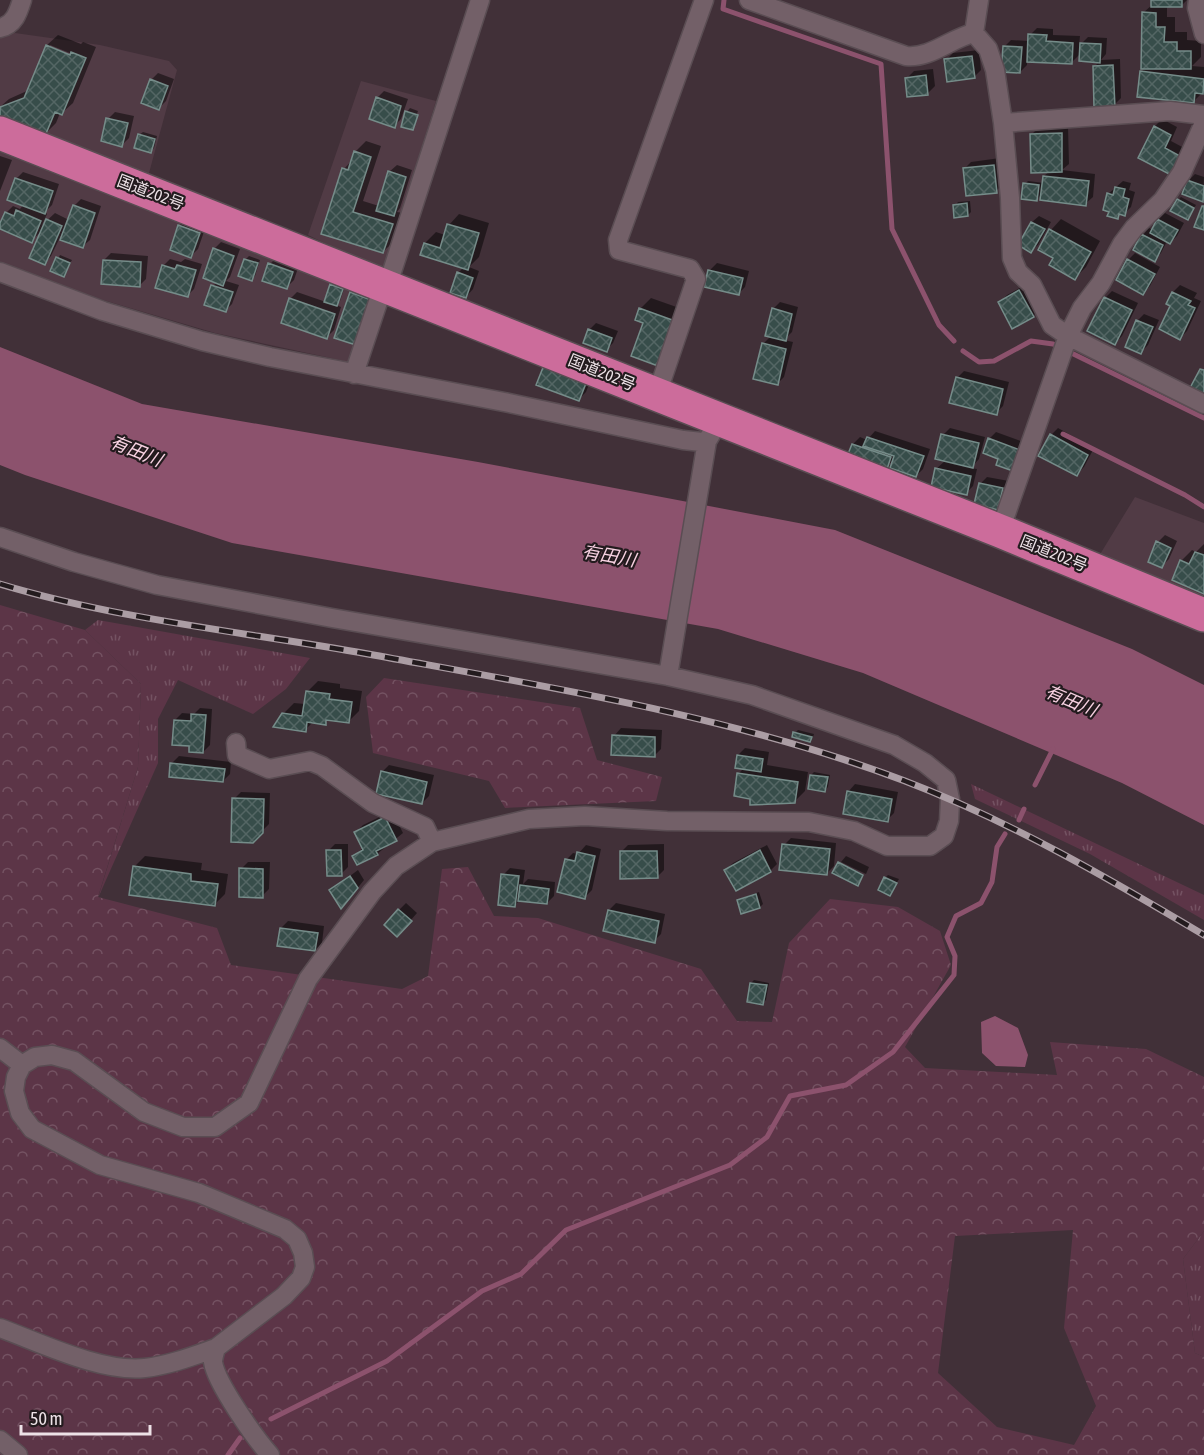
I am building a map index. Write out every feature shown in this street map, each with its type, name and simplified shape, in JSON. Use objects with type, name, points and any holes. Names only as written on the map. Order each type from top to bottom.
[{"type":"highway","name":"国道202号","points":[[0,133],[657,394],[713,430],[1000,531],[1204,615]]},
{"type":"street","points":[[0,28],[7,27],[16,17],[22,0]]},
{"type":"street","points":[[354,374],[379,299],[387,287],[480,0]]},
{"type":"street","points":[[657,394],[696,279],[690,269],[619,250],[618,240],[704,0]]},
{"type":"street","points":[[749,0],[906,56],[917,57],[964,35],[974,33]]},
{"type":"street","points":[[979,0],[974,33],[988,49],[995,69],[1010,198],[1012,258],[1018,272],[1032,285],[1065,345],[1204,404]]},
{"type":"street","points":[[1197,0],[1204,34]]},
{"type":"street","points":[[1003,123],[1170,111],[1204,115]]},
{"type":"street","points":[[1000,531],[1065,345],[1082,308],[1101,283],[1122,244],[1134,228],[1163,200],[1199,149],[1204,123]]},
{"type":"street","points":[[0,272],[103,310],[202,341],[270,357],[520,405],[683,440],[713,430]]},
{"type":"street","points":[[668,676],[703,472],[713,430]]},
{"type":"street","points":[[0,537],[74,562],[157,585],[668,676],[752,695],[894,745],[925,763],[946,780],[950,800],[949,820],[944,836],[930,846],[887,846],[854,831],[809,822],[667,821],[585,816],[529,819],[432,842],[396,866],[372,892],[308,980],[249,1103],[215,1127],[183,1127],[144,1112],[74,1061],[52,1055],[35,1057],[22,1065],[16,1077],[14,1091],[20,1113],[32,1129],[100,1165],[199,1193],[285,1229],[297,1239],[303,1253],[305,1267],[301,1278],[284,1296],[216,1348],[179,1361],[144,1368],[112,1366],[75,1356],[0,1328]]},
{"type":"street","points":[[236,743],[237,755],[269,769],[310,761],[322,766],[373,803],[424,827],[432,842]]},
{"type":"street","points":[[0,1048],[22,1065]]},
{"type":"street","points":[[216,1348],[213,1361],[220,1380],[255,1438],[270,1455]]},
{"type":"street","points":[[0,1440],[18,1455]]},
{"type":"shaded area","points":[[15,33],[100,45],[169,61],[177,70],[149,173],[0,118],[0,34]]},
{"type":"shaded area","points":[[361,81],[436,101],[383,272],[308,235]]},
{"type":"shaded area","points":[[0,147],[375,295],[349,362],[215,333],[69,290],[0,262]]},
{"type":"shaded area","points":[[1135,497],[1204,523],[1204,600],[1099,556]]},
{"type":"green space","points":[[0,605],[85,630],[141,684],[138,767],[98,897],[217,928],[231,965],[402,989],[428,976],[442,869],[468,867],[494,916],[538,918],[701,969],[737,1021],[772,1022],[789,943],[830,899],[898,907],[940,931],[951,965],[905,1047],[925,1068],[1057,1075],[1050,1042],[1146,1049],[1204,1077],[1204,1231],[1183,1259],[1195,1353],[1204,1357],[1204,1455],[0,1455]],"holes":[[[1073,1230],[1064,1328],[1096,1406],[1074,1445],[997,1427],[938,1373],[955,1236]]]},
{"type":"green space","points":[[98,620],[310,658],[286,689],[253,714],[178,680],[158,719],[158,763],[98,898],[138,767],[141,684],[85,630]]},
{"type":"green space","points":[[384,678],[580,708],[597,760],[662,777],[656,801],[505,808],[489,781],[373,753],[366,697]]},
{"type":"green space","points":[[971,784],[1204,895],[1204,920],[1090,854],[975,799]]},
{"type":"green space","points":[[1204,1231],[1204,1357],[1195,1353],[1183,1259]]},
{"type":"water","name":"有田川","points":[[0,347],[142,404],[478,462],[835,530],[1132,649],[1204,685],[1204,825],[1122,783],[863,673],[718,629],[232,543],[25,475],[0,465]]},
{"type":"water","points":[[995,1016],[1018,1028],[1028,1055],[1025,1067],[996,1066],[982,1053],[981,1022]]},
{"type":"building","points":[[1151,0],[1182,0],[1182,7],[1151,7]]},
{"type":"building","points":[[1142,12],[1156,13],[1156,27],[1165,27],[1164,42],[1177,42],[1177,51],[1191,51],[1191,69],[1141,69]]},
{"type":"building","points":[[1028,34],[1047,35],[1046,41],[1073,43],[1072,64],[1027,62]]},
{"type":"building","points":[[1080,43],[1101,44],[1100,63],[1079,61]]},
{"type":"building","points":[[46,45],[70,55],[71,52],[86,58],[62,115],[55,112],[45,136],[0,117],[0,107],[24,98]]},
{"type":"building","points":[[1003,46],[1022,47],[1020,73],[1001,72]]},
{"type":"building","points":[[972,56],[975,78],[947,82],[944,59]]},
{"type":"building","points":[[1113,65],[1115,107],[1094,108],[1093,66]]},
{"type":"building","points":[[1140,71],[1204,79],[1203,94],[1195,93],[1194,103],[1137,97]]},
{"type":"building","points":[[926,75],[928,95],[907,97],[905,78]]},
{"type":"building","points":[[150,79],[168,86],[159,110],[141,103]]},
{"type":"building","points":[[376,97],[401,106],[395,128],[369,119]]},
{"type":"building","points":[[405,111],[418,115],[413,130],[401,127]]},
{"type":"building","points":[[106,118],[128,123],[122,147],[101,141]]},
{"type":"building","points":[[1154,126],[1171,135],[1165,148],[1180,156],[1171,175],[1138,158]]},
{"type":"building","points":[[1062,133],[1062,172],[1031,173],[1030,134]]},
{"type":"building","points":[[138,134],[155,139],[151,153],[134,148]]},
{"type":"building","points":[[354,151],[371,157],[353,212],[393,224],[383,253],[321,234],[342,168],[348,170]]},
{"type":"building","points":[[994,165],[997,193],[966,196],[963,168]]},
{"type":"building","points":[[388,171],[406,177],[394,216],[376,211]]},
{"type":"building","points":[[1043,176],[1089,181],[1086,206],[1040,200]]},
{"type":"building","points":[[15,178],[53,191],[45,214],[7,200]]},
{"type":"building","points":[[1187,180],[1204,186],[1203,202],[1182,194]]},
{"type":"building","points":[[1023,183],[1039,185],[1037,201],[1021,199]]},
{"type":"building","points":[[1115,187],[1125,189],[1123,197],[1129,199],[1125,216],[1119,214],[1118,219],[1107,216],[1109,212],[1103,210],[1107,193],[1113,195]]},
{"type":"building","points":[[1177,199],[1194,208],[1188,220],[1170,211]]},
{"type":"building","points":[[967,203],[968,216],[954,218],[953,205]]},
{"type":"building","points":[[73,205],[95,213],[83,248],[60,240]]},
{"type":"building","points":[[1202,206],[1204,206],[1204,230],[1194,227]]},
{"type":"building","points":[[16,210],[41,221],[32,243],[0,229],[5,212],[14,216]]},
{"type":"building","points":[[46,219],[62,226],[45,265],[29,258]]},
{"type":"building","points":[[1157,219],[1178,230],[1170,244],[1150,233]]},
{"type":"building","points":[[1031,222],[1045,229],[1031,253],[1018,245]]},
{"type":"building","points":[[447,224],[479,233],[468,270],[420,255],[424,243],[440,248]]},
{"type":"building","points":[[178,225],[200,233],[191,258],[170,250]]},
{"type":"building","points":[[1049,229],[1091,252],[1075,280],[1049,265],[1053,258],[1038,250]]},
{"type":"building","points":[[1141,234],[1163,245],[1155,262],[1133,250]]},
{"type":"building","points":[[213,248],[234,256],[223,286],[203,278]]},
{"type":"building","points":[[56,257],[70,263],[64,277],[50,271]]},
{"type":"building","points":[[244,259],[258,263],[252,281],[238,276]]},
{"type":"building","points":[[1127,259],[1155,274],[1143,295],[1116,280]]},
{"type":"building","points":[[103,260],[141,262],[140,287],[101,284]]},
{"type":"building","points":[[268,263],[293,272],[287,289],[262,281]]},
{"type":"building","points":[[162,265],[175,269],[177,265],[196,270],[188,297],[155,288]]},
{"type":"building","points":[[708,270],[743,278],[739,295],[704,287]]},
{"type":"building","points":[[457,272],[473,278],[466,298],[450,293]]},
{"type":"building","points":[[330,284],[343,289],[337,306],[324,302]]},
{"type":"building","points":[[211,285],[233,292],[226,312],[204,305]]},
{"type":"building","points":[[1019,290],[1034,317],[1012,329],[998,302]]},
{"type":"building","points":[[350,292],[371,300],[356,345],[334,338]]},
{"type":"building","points":[[1172,292],[1191,301],[1188,305],[1195,308],[1180,340],[1159,329],[1170,306],[1166,304]]},
{"type":"building","points":[[1104,297],[1132,310],[1115,345],[1087,331]]},
{"type":"building","points":[[289,298],[335,314],[327,339],[281,323]]},
{"type":"building","points":[[639,308],[675,321],[658,366],[631,356],[643,323],[635,320]]},
{"type":"building","points":[[772,308],[792,314],[786,341],[765,336]]},
{"type":"building","points":[[1136,320],[1153,327],[1141,354],[1125,347]]},
{"type":"building","points":[[588,329],[612,338],[607,352],[583,343]]},
{"type":"building","points":[[762,343],[786,349],[778,385],[753,379]]},
{"type":"building","points":[[544,365],[587,381],[579,401],[536,385]]},
{"type":"building","points":[[1200,369],[1204,370],[1204,395],[1190,388]]},
{"type":"building","points":[[956,377],[1003,389],[997,415],[949,403]]},
{"type":"building","points":[[941,434],[979,443],[973,468],[935,459]]},
{"type":"building","points":[[1050,434],[1088,455],[1077,476],[1038,456]]},
{"type":"building","points":[[867,437],[924,456],[916,477],[890,468],[894,456],[863,446]]},
{"type":"building","points":[[988,438],[1020,450],[1013,471],[996,465],[998,459],[983,453]]},
{"type":"building","points":[[852,444],[891,457],[887,469],[848,454]]},
{"type":"building","points":[[935,468],[971,476],[967,495],[931,487]]},
{"type":"building","points":[[979,483],[1003,488],[998,510],[974,504]]},
{"type":"building","points":[[1156,541],[1171,548],[1162,568],[1148,562]]},
{"type":"building","points":[[1195,552],[1204,555],[1204,594],[1172,580],[1180,560],[1189,564]]},
{"type":"building","points":[[306,691],[330,694],[329,699],[352,702],[349,723],[326,720],[326,725],[307,722],[306,732],[273,727],[282,713],[302,716]]},
{"type":"building","points":[[191,714],[206,715],[203,753],[189,752],[189,746],[172,745],[174,720],[191,721]]},
{"type":"building","points":[[793,732],[812,737],[810,742],[792,737]]},
{"type":"building","points":[[612,735],[655,737],[655,757],[611,755]]},
{"type":"building","points":[[737,755],[763,759],[761,772],[735,768]]},
{"type":"building","points":[[170,763],[225,769],[223,782],[169,777]]},
{"type":"building","points":[[381,771],[427,782],[422,804],[376,794]]},
{"type":"building","points":[[737,773],[798,782],[795,803],[750,805],[750,799],[734,796]]},
{"type":"building","points":[[810,775],[828,777],[825,792],[808,789]]},
{"type":"building","points":[[847,791],[892,799],[888,822],[843,814]]},
{"type":"building","points":[[232,798],[264,799],[263,833],[253,843],[231,842]]},
{"type":"building","points":[[385,817],[397,841],[376,851],[378,855],[357,865],[352,856],[363,850],[354,832]]},
{"type":"building","points":[[782,844],[830,849],[827,875],[779,870]]},
{"type":"building","points":[[326,850],[341,850],[342,876],[327,876]]},
{"type":"building","points":[[760,850],[771,872],[736,891],[724,870]]},
{"type":"building","points":[[620,851],[657,851],[658,878],[620,879]]},
{"type":"building","points":[[577,852],[595,856],[585,899],[557,892],[565,859],[575,861]]},
{"type":"building","points":[[838,862],[863,875],[858,886],[832,873]]},
{"type":"building","points":[[133,866],[191,874],[191,881],[218,884],[215,906],[129,895]]},
{"type":"building","points":[[239,868],[263,869],[263,898],[239,897]]},
{"type":"building","points":[[501,874],[519,876],[515,907],[498,905]]},
{"type":"building","points":[[350,876],[358,888],[341,909],[329,890]]},
{"type":"building","points":[[884,877],[897,883],[890,896],[878,890]]},
{"type":"building","points":[[520,885],[549,889],[547,904],[518,901]]},
{"type":"building","points":[[756,894],[760,908],[741,914],[737,900]]},
{"type":"building","points":[[398,909],[412,921],[397,937],[384,925]]},
{"type":"building","points":[[608,910],[659,921],[655,943],[603,931]]},
{"type":"building","points":[[280,928],[318,933],[315,951],[277,946]]},
{"type":"building","points":[[750,983],[767,985],[763,1005],[747,1002]]},
{"type":"waterway","points":[[724,0],[723,9],[881,64],[892,229],[939,325],[954,341]]},
{"type":"waterway","points":[[963,351],[979,362],[994,361],[1031,341],[1053,344],[1204,418]]},
{"type":"waterway","points":[[1063,434],[1185,495],[1204,507]]},
{"type":"waterway","points":[[1035,785],[1053,749]]},
{"type":"waterway","points":[[1019,820],[1024,809]]},
{"type":"waterway","points":[[271,1419],[387,1361],[482,1291],[521,1274],[566,1230],[730,1165],[767,1137],[790,1096],[846,1085],[893,1052],[954,975],[955,956],[947,937],[956,916],[981,903],[992,882],[997,847],[1005,834]]},
{"type":"waterway","points":[[228,1455],[240,1438]]},
{"type":"railway","points":[[0,584],[137,616],[368,654],[572,692],[774,738],[905,781],[983,814],[1095,872],[1204,935]]}]
